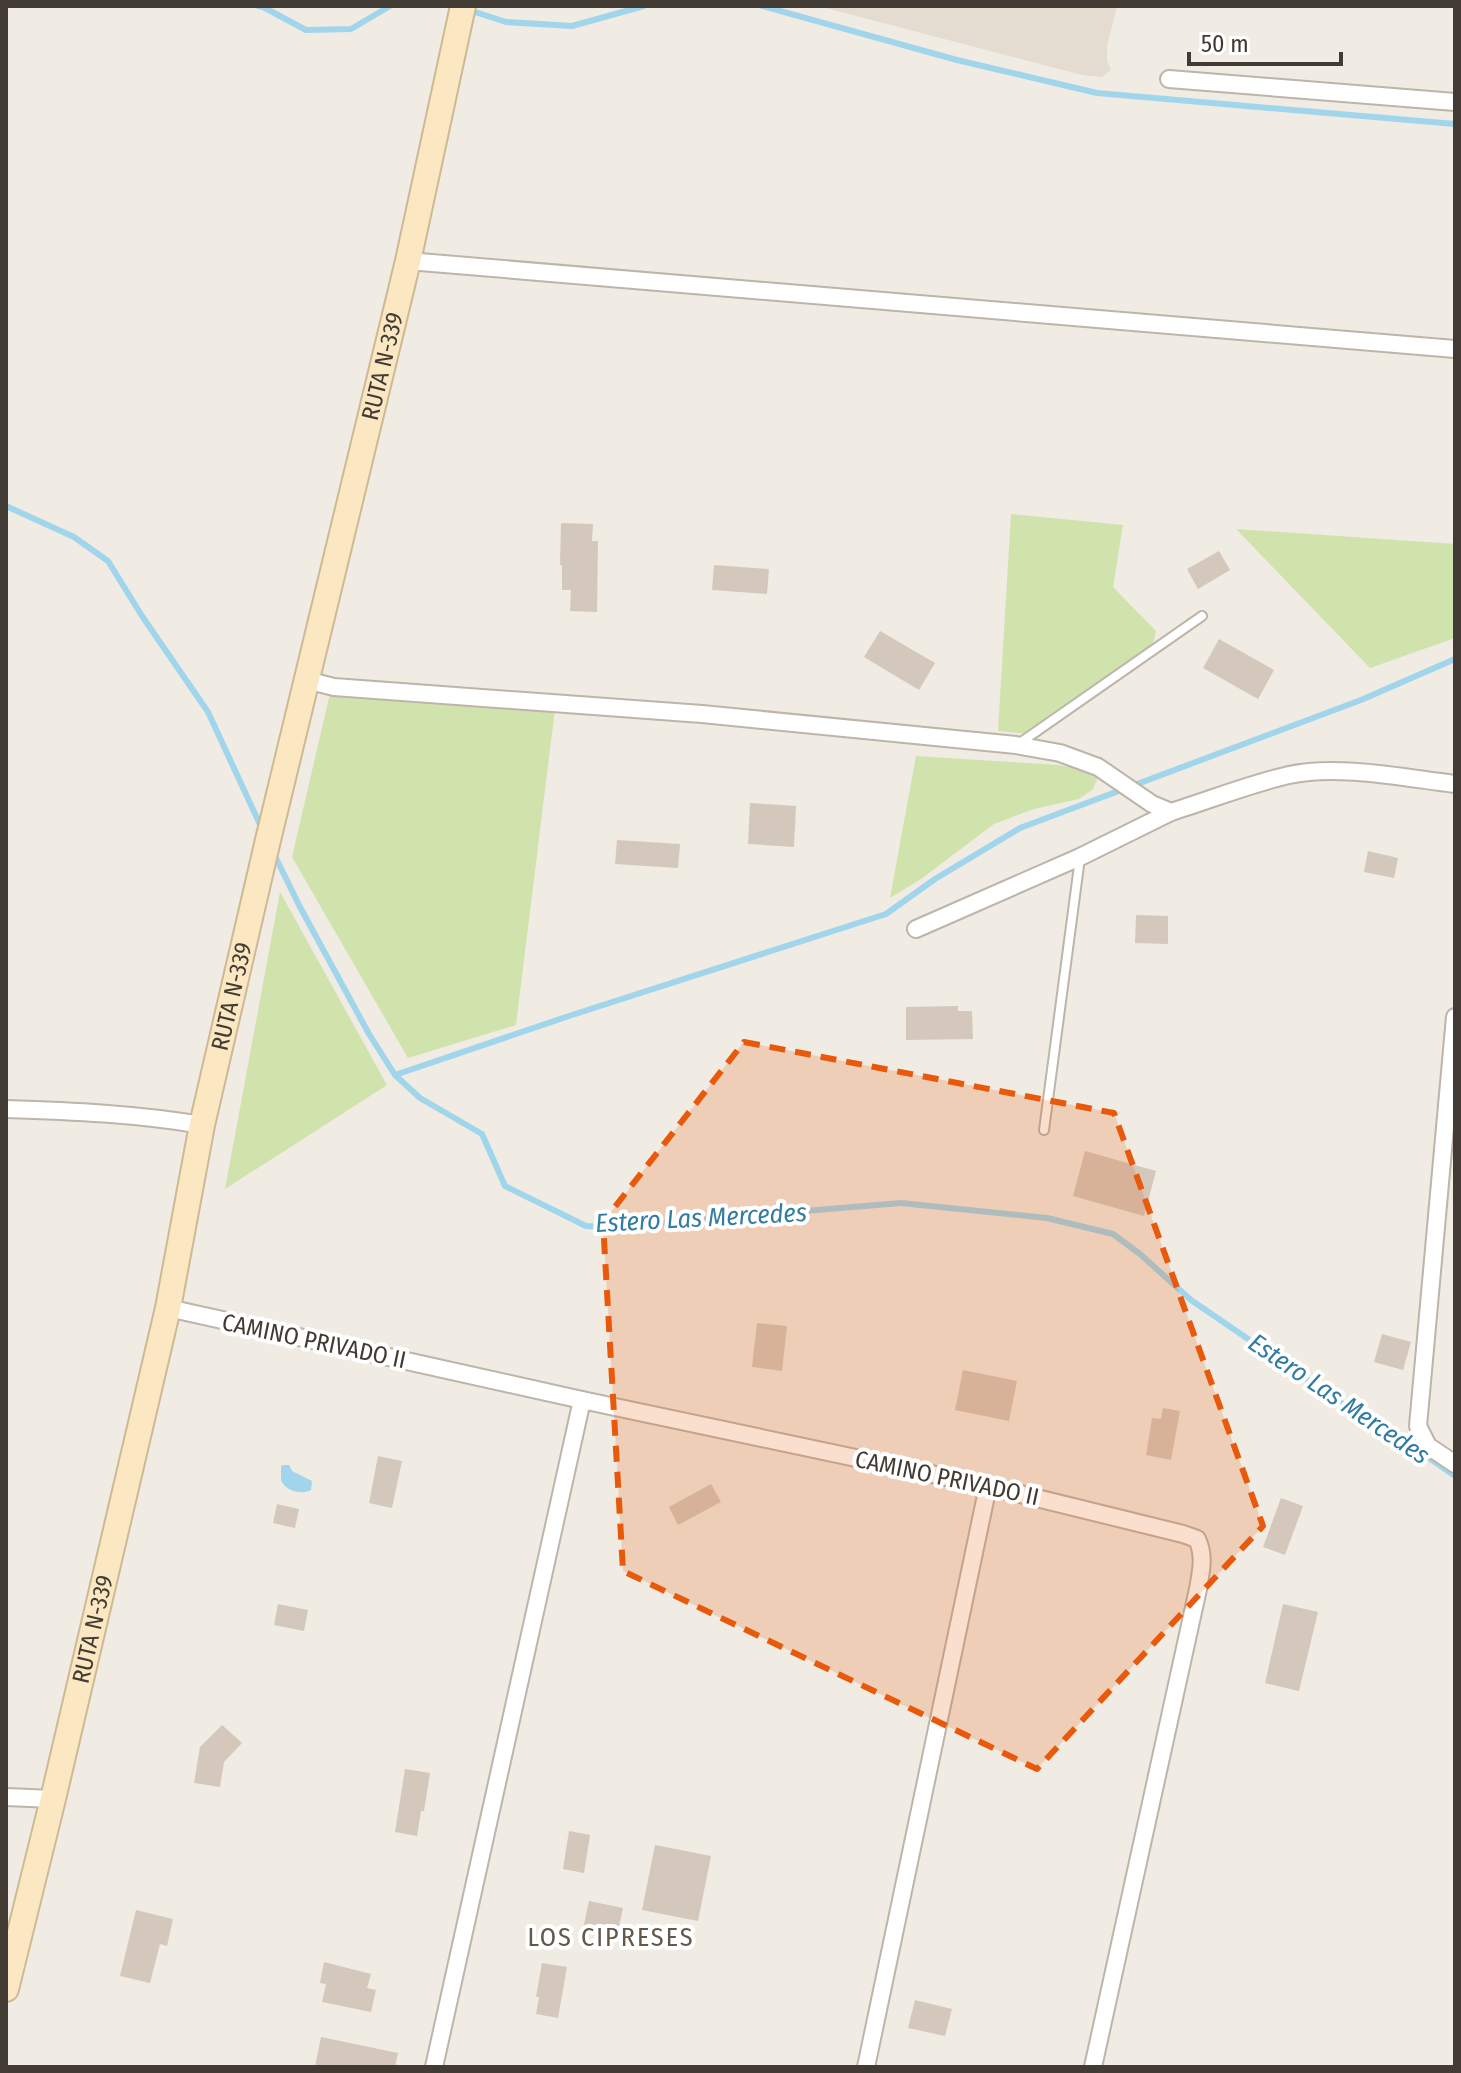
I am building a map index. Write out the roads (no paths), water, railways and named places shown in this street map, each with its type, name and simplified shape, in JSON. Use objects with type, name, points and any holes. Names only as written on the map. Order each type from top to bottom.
[{"type":"street","name":"RUTA N-339","points":[[6,1989],[168,1308],[202,1125],[408,261],[461,17]]},
{"type":"street","points":[[1169,79],[1455,102]]},
{"type":"street","points":[[408,261],[1455,349]]},
{"type":"street","points":[[306,680],[334,687],[702,714],[1016,745],[1060,753],[1098,767],[1152,804],[1171,812]]},
{"type":"street","points":[[916,929],[1080,857],[1171,812],[1290,775],[1357,773],[1455,784]]},
{"type":"street","points":[[1455,1017],[1418,1426],[1428,1446],[1455,1464]]},
{"type":"street","points":[[6,1109],[157,1118],[202,1125]]},
{"type":"street","name":"CAMINO PRIVADO II","points":[[168,1308],[988,1486],[1197,1539],[1203,1561],[1198,1589],[1093,2067]]},
{"type":"street","points":[[434,2067],[582,1400]]},
{"type":"street","points":[[866,2067],[988,1486]]},
{"type":"street","points":[[6,1797],[53,1799]]},
{"type":"lane","points":[[1016,745],[1202,616]]},
{"type":"lane","points":[[1044,1130],[1080,857]]},
{"type":"water","points":[[283,1465],[289,1465],[292,1471],[312,1481],[311,1490],[290,1490],[281,1480]]},
{"type":"waterway","points":[[258,6],[306,30],[351,29],[390,6]]},
{"type":"waterway","points":[[469,10],[506,22],[572,26],[644,6]]},
{"type":"waterway","points":[[762,6],[957,60],[1097,93],[1455,124]]},
{"type":"waterway","name":"Estero Las Mercedes","points":[[6,506],[74,537],[108,561],[208,712],[263,831]]},
{"type":"waterway","points":[[395,1075],[886,914],[935,879],[1020,828],[1361,700],[1455,659]]},
{"type":"waterway","name":"Estero Las Mercedes","points":[[273,852],[369,1034],[395,1075],[420,1098],[482,1134],[505,1186],[586,1226],[626,1228],[901,1203],[1047,1218],[1113,1234],[1191,1300],[1356,1413],[1455,1476]]},
{"type":"district","name":"LOS CIPRESES","points":[[611,1937]]}]
